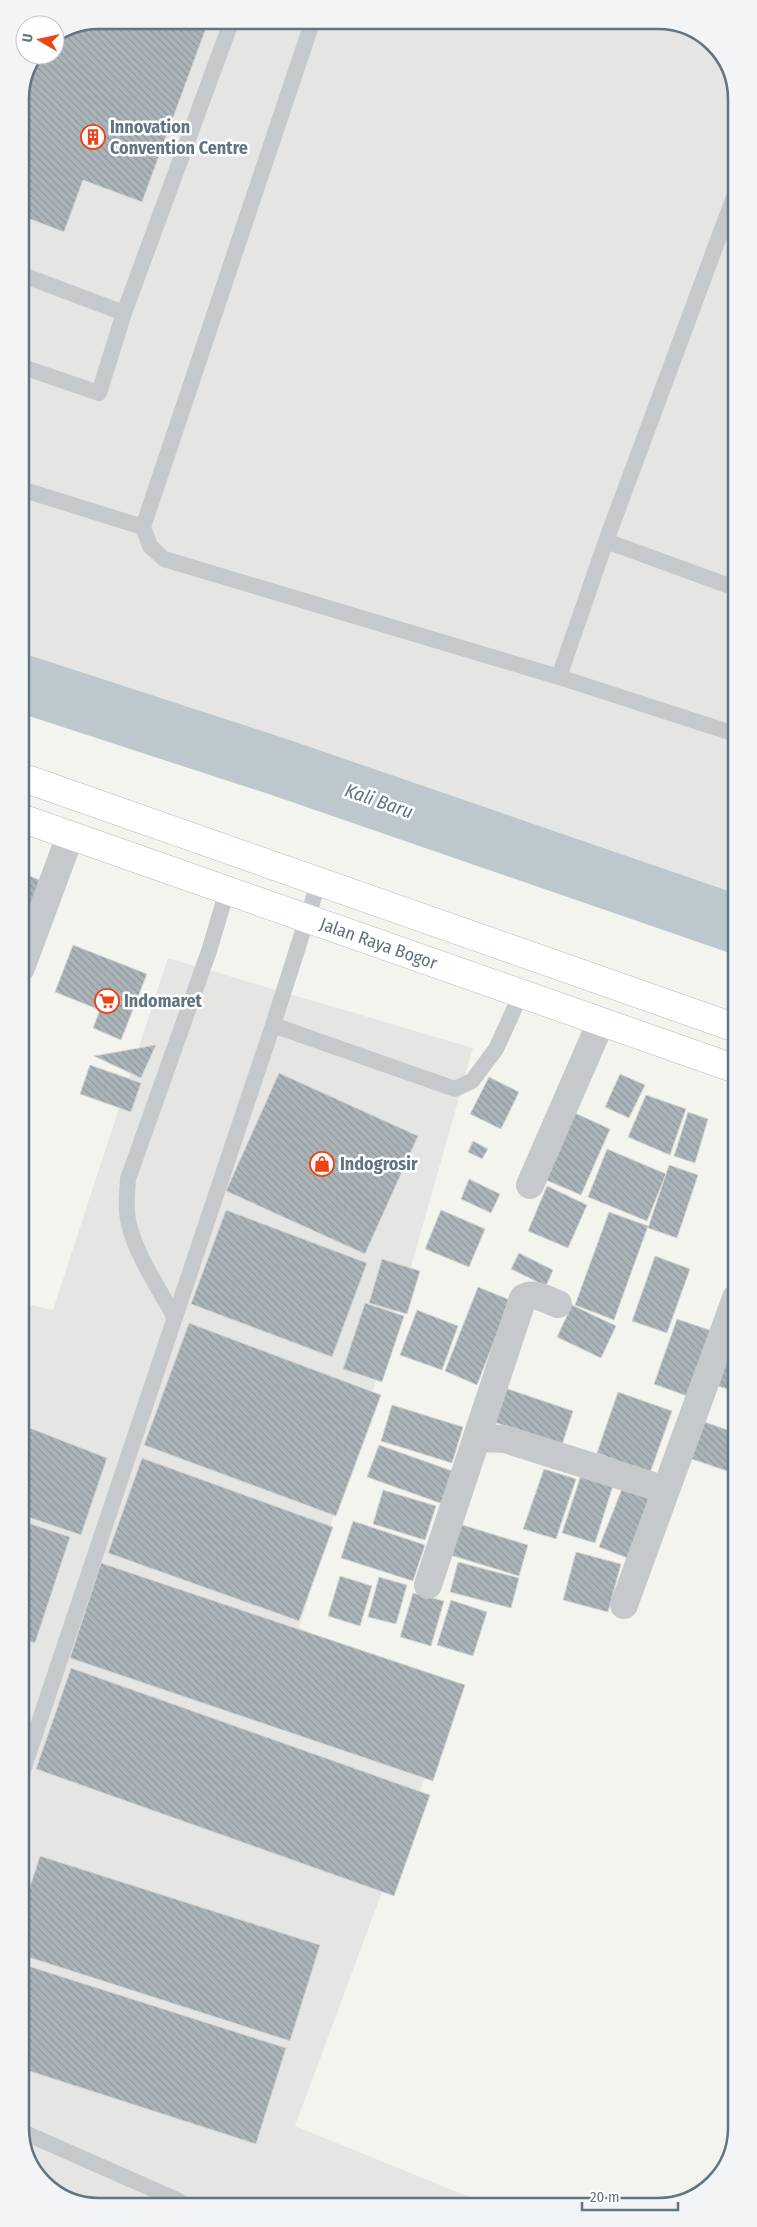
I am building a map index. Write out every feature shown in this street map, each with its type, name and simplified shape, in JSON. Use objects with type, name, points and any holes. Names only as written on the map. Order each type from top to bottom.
[{"type":"highway","points":[[29,781],[728,1025]]},
{"type":"highway","name":"Jalan Raya Bogor","points":[[29,821],[728,1066]]},
{"type":"street","points":[[29,946],[70,836]]},
{"type":"street","points":[[530,1185],[601,1022]]},
{"type":"street","points":[[428,1585],[523,1298],[529,1294],[558,1304]]},
{"type":"street","points":[[624,1606],[728,1320]]},
{"type":"street","points":[[476,1438],[505,1439],[666,1490]]},
{"type":"lane","points":[[29,369],[99,393],[124,313],[229,29]]},
{"type":"lane","points":[[310,29],[143,527],[150,546],[164,559],[559,676],[728,732]]},
{"type":"lane","points":[[559,676],[606,541],[728,210]]},
{"type":"lane","points":[[29,277],[124,313]]},
{"type":"lane","points":[[29,491],[143,527]]},
{"type":"lane","points":[[606,541],[728,585]]},
{"type":"lane","points":[[29,1752],[273,1025],[318,881]]},
{"type":"lane","points":[[175,1318],[137,1247],[130,1229],[127,1210],[128,1179],[209,951],[227,891]]},
{"type":"lane","points":[[273,1025],[456,1089],[472,1081],[496,1049],[521,994]]},
{"type":"lane","points":[[29,2135],[173,2198]]},
{"type":"shaded area","points":[[99,29],[663,29],[685,34],[704,46],[711,53],[723,72],[728,90],[728,921],[29,676],[29,99],[30,85],[38,65],[65,65],[65,38],[85,30]]},
{"type":"shaded area","points":[[168,958],[473,1048],[405,1288],[299,1627],[452,1704],[295,2126],[472,2198],[94,2198],[72,2193],[56,2184],[49,2178],[36,2159],[29,2137],[29,1305],[53,1310]]},
{"type":"building","name":"Innovation Convention Centre","points":[[206,29],[142,202],[83,180],[64,232],[29,218],[29,99],[30,85],[38,65],[65,65],[65,38],[85,30]]},
{"type":"building","points":[[29,876],[46,883],[36,906],[29,903]]},
{"type":"building","name":"Indomaret","points":[[73,945],[147,974],[121,1040],[93,1028],[100,1010],[55,992]]},
{"type":"building","points":[[156,1045],[141,1078],[94,1056]]},
{"type":"building","points":[[90,1065],[141,1083],[131,1112],[80,1094]]},
{"type":"building","name":"Indogrosir","points":[[279,1073],[418,1136],[365,1254],[226,1191]]},
{"type":"building","points":[[620,1074],[645,1085],[629,1118],[605,1107]]},
{"type":"building","points":[[489,1077],[519,1092],[501,1129],[470,1114]]},
{"type":"building","points":[[646,1095],[686,1109],[670,1155],[628,1137]]},
{"type":"building","points":[[568,1110],[610,1129],[581,1195],[539,1177]]},
{"type":"building","points":[[688,1112],[708,1119],[695,1163],[674,1156]]},
{"type":"building","points":[[473,1141],[488,1149],[482,1159],[468,1152]]},
{"type":"building","points":[[607,1149],[666,1174],[647,1221],[588,1197]]},
{"type":"building","points":[[669,1165],[698,1175],[677,1238],[648,1228]]},
{"type":"building","points":[[469,1179],[500,1194],[491,1213],[461,1199]]},
{"type":"building","points":[[547,1186],[587,1205],[568,1248],[528,1231]]},
{"type":"building","points":[[226,1210],[367,1263],[332,1357],[191,1304]]},
{"type":"building","points":[[441,1210],[485,1229],[469,1267],[425,1249]]},
{"type":"building","points":[[609,1212],[648,1226],[614,1320],[575,1305]]},
{"type":"building","points":[[519,1253],[553,1270],[546,1286],[511,1269]]},
{"type":"building","points":[[655,1256],[690,1269],[667,1333],[632,1321]]},
{"type":"building","points":[[382,1259],[420,1271],[407,1314],[369,1303]]},
{"type":"building","points":[[478,1287],[510,1300],[477,1385],[445,1371]]},
{"type":"building","points":[[365,1303],[404,1316],[382,1382],[343,1369]]},
{"type":"building","points":[[572,1305],[616,1326],[601,1358],[557,1337]]},
{"type":"building","points":[[417,1310],[458,1326],[442,1370],[400,1355]]},
{"type":"building","points":[[677,1319],[721,1334],[698,1400],[654,1384]]},
{"type":"building","points":[[189,1323],[381,1395],[336,1516],[144,1445]]},
{"type":"building","points":[[728,1358],[728,1389],[718,1386]]},
{"type":"building","points":[[505,1388],[573,1411],[562,1445],[494,1422]]},
{"type":"building","points":[[618,1392],[672,1411],[650,1473],[597,1453]]},
{"type":"building","points":[[392,1405],[463,1427],[452,1463],[381,1441]]},
{"type":"building","points":[[699,1420],[728,1430],[728,1471],[686,1457]]},
{"type":"building","points":[[29,1428],[107,1458],[81,1535],[29,1517]]},
{"type":"building","points":[[379,1445],[455,1472],[443,1504],[367,1477]]},
{"type":"building","points":[[142,1458],[333,1527],[299,1621],[108,1553]]},
{"type":"building","points":[[544,1469],[576,1479],[556,1539],[523,1529]]},
{"type":"building","points":[[583,1469],[615,1479],[595,1543],[562,1533]]},
{"type":"building","points":[[624,1484],[658,1497],[633,1560],[599,1547]]},
{"type":"building","points":[[383,1490],[436,1506],[425,1540],[373,1524]]},
{"type":"building","points":[[353,1521],[425,1545],[413,1581],[341,1558]]},
{"type":"building","points":[[29,1523],[70,1537],[35,1643],[29,1641]]},
{"type":"building","points":[[456,1523],[528,1545],[519,1576],[447,1554]]},
{"type":"building","points":[[576,1552],[621,1564],[608,1612],[563,1600]]},
{"type":"building","points":[[458,1562],[519,1578],[511,1608],[450,1592]]},
{"type":"building","points":[[101,1563],[465,1685],[433,1781],[70,1658]]},
{"type":"building","points":[[340,1576],[372,1586],[360,1626],[328,1616]]},
{"type":"building","points":[[379,1577],[407,1585],[396,1624],[368,1617]]},
{"type":"building","points":[[413,1593],[444,1601],[431,1646],[400,1637]]},
{"type":"building","points":[[451,1600],[487,1612],[473,1656],[437,1645]]},
{"type":"building","points":[[71,1668],[430,1795],[394,1896],[36,1769]]},
{"type":"building","points":[[40,1856],[320,1945],[290,2041],[29,1957],[29,1890]]},
{"type":"building","points":[[29,1966],[286,2048],[256,2144],[29,2071]]},
{"type":"waterway","name":"Kali Baru","points":[[29,686],[279,767],[728,922]]},
{"type":"place","name":"Innovation Convention Centre","points":[[93,137]]},
{"type":"place","name":"Indomaret","points":[[107,1001]]},
{"type":"place","name":"Indogrosir","points":[[322,1164]]}]
